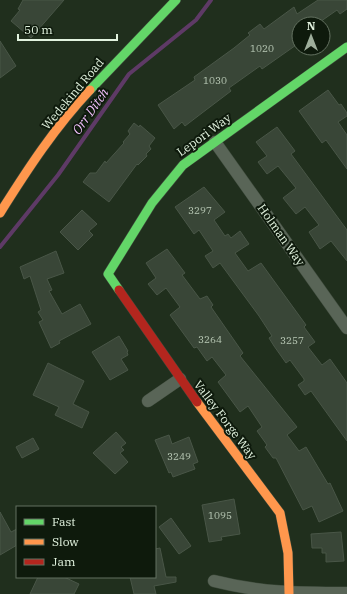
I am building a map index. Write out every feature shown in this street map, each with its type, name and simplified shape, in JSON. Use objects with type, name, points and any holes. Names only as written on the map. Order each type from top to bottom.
[{"type":"street","name":"Wedekind Road","points":[[0,213],[34,161],[72,110],[101,76],[176,0]]},
{"type":"street","name":"Lepori Way","points":[[108,274],[169,179],[183,165],[345,52]]},
{"type":"street","name":"Holman Way","points":[[215,142],[347,328]]},
{"type":"street","name":"Valley Forge Way","points":[[108,274],[180,380],[280,514],[286,536],[289,557],[289,593]]},
{"type":"street","points":[[148,401],[180,380]]},
{"type":"street","points":[[214,581],[240,588],[289,593],[347,593]]},
{"type":"building","points":[[23,0],[64,0],[31,38],[11,21],[20,10],[18,9]]},
{"type":"building","points":[[318,0],[347,0],[347,9],[340,14],[337,10],[328,16],[291,16],[291,49],[262,69],[260,66],[229,88],[231,91],[185,126],[182,122],[174,129],[158,105],[195,80],[194,77],[234,48],[250,35],[248,33],[260,24],[264,29],[294,7],[297,14]]},
{"type":"building","points":[[0,41],[16,66],[0,78]]},
{"type":"building","points":[[328,90],[347,113],[347,116],[338,122],[347,135],[347,169],[326,140],[322,143],[299,111]]},
{"type":"building","points":[[134,123],[139,127],[140,125],[155,138],[149,146],[151,149],[146,154],[147,156],[138,165],[137,164],[109,202],[83,182],[90,173],[96,173],[105,161],[106,163],[124,143],[123,142],[130,134],[128,131]]},
{"type":"building","points":[[277,127],[295,151],[291,154],[347,230],[347,261],[331,241],[320,249],[309,232],[319,225],[305,207],[296,214],[283,198],[296,188],[278,166],[267,174],[258,162],[267,156],[256,142]]},
{"type":"building","points":[[204,187],[225,212],[214,220],[225,236],[228,234],[231,238],[240,231],[249,244],[235,253],[248,271],[261,263],[306,325],[304,327],[315,342],[308,347],[322,365],[330,359],[347,383],[347,441],[311,391],[305,395],[298,385],[304,381],[304,379],[290,360],[286,363],[269,338],[272,336],[259,316],[220,263],[213,268],[205,256],[213,251],[199,230],[194,234],[175,207]]},
{"type":"building","points":[[82,210],[97,224],[89,231],[93,235],[78,250],[60,232]]},
{"type":"building","points":[[167,249],[185,273],[182,275],[200,299],[207,296],[213,305],[211,307],[243,353],[240,356],[297,427],[287,435],[299,451],[306,447],[328,484],[330,483],[343,511],[319,522],[312,506],[303,510],[276,458],[273,458],[265,447],[267,445],[257,431],[262,427],[248,406],[240,412],[218,382],[226,375],[212,357],[207,361],[197,347],[194,348],[170,315],[180,307],[166,288],[157,295],[148,284],[156,278],[146,263]]},
{"type":"building","points":[[56,251],[64,273],[47,279],[52,290],[49,291],[62,314],[80,304],[91,324],[59,341],[60,343],[51,348],[39,322],[43,320],[38,312],[41,310],[30,276],[24,279],[20,267]]},
{"type":"building","points":[[119,336],[128,351],[128,355],[121,359],[128,370],[110,380],[92,352]]},
{"type":"building","points":[[48,363],[84,381],[73,404],[89,412],[82,428],[55,415],[59,407],[33,395]]},
{"type":"building","points":[[116,432],[126,443],[121,447],[124,450],[120,453],[128,462],[115,474],[93,453]]},
{"type":"building","points":[[169,435],[172,444],[189,437],[198,462],[193,464],[195,469],[173,477],[171,472],[169,473],[155,440]]},
{"type":"building","points":[[33,438],[39,449],[22,458],[16,447]]},
{"type":"building","points":[[234,499],[240,534],[221,537],[222,540],[209,542],[202,505]]},
{"type":"building","points":[[0,512],[11,532],[16,530],[16,546],[0,555]]},
{"type":"building","points":[[171,518],[191,546],[179,554],[159,527]]},
{"type":"building","points":[[341,532],[344,561],[326,562],[326,553],[322,553],[322,548],[312,548],[311,534]]},
{"type":"building","points":[[160,548],[166,577],[176,577],[176,582],[154,586],[156,594],[134,594],[130,578],[156,578],[156,549]]},
{"type":"building","points":[[38,578],[66,578],[79,584],[74,594],[30,594]]},
{"type":"waterway","name":"Orr Ditch","points":[[0,247],[58,175],[129,74],[196,20],[211,0]]},
{"type":"traffic: fast","points":[[90,90],[176,0]]},
{"type":"traffic: fast","points":[[119,290],[108,274],[152,203],[183,165],[347,47]]},
{"type":"traffic: slow","points":[[0,213],[53,134],[90,90]]},
{"type":"traffic: slow","points":[[197,402],[280,513],[288,553],[289,593]]},
{"type":"traffic: jam","points":[[119,290],[197,402]]}]
